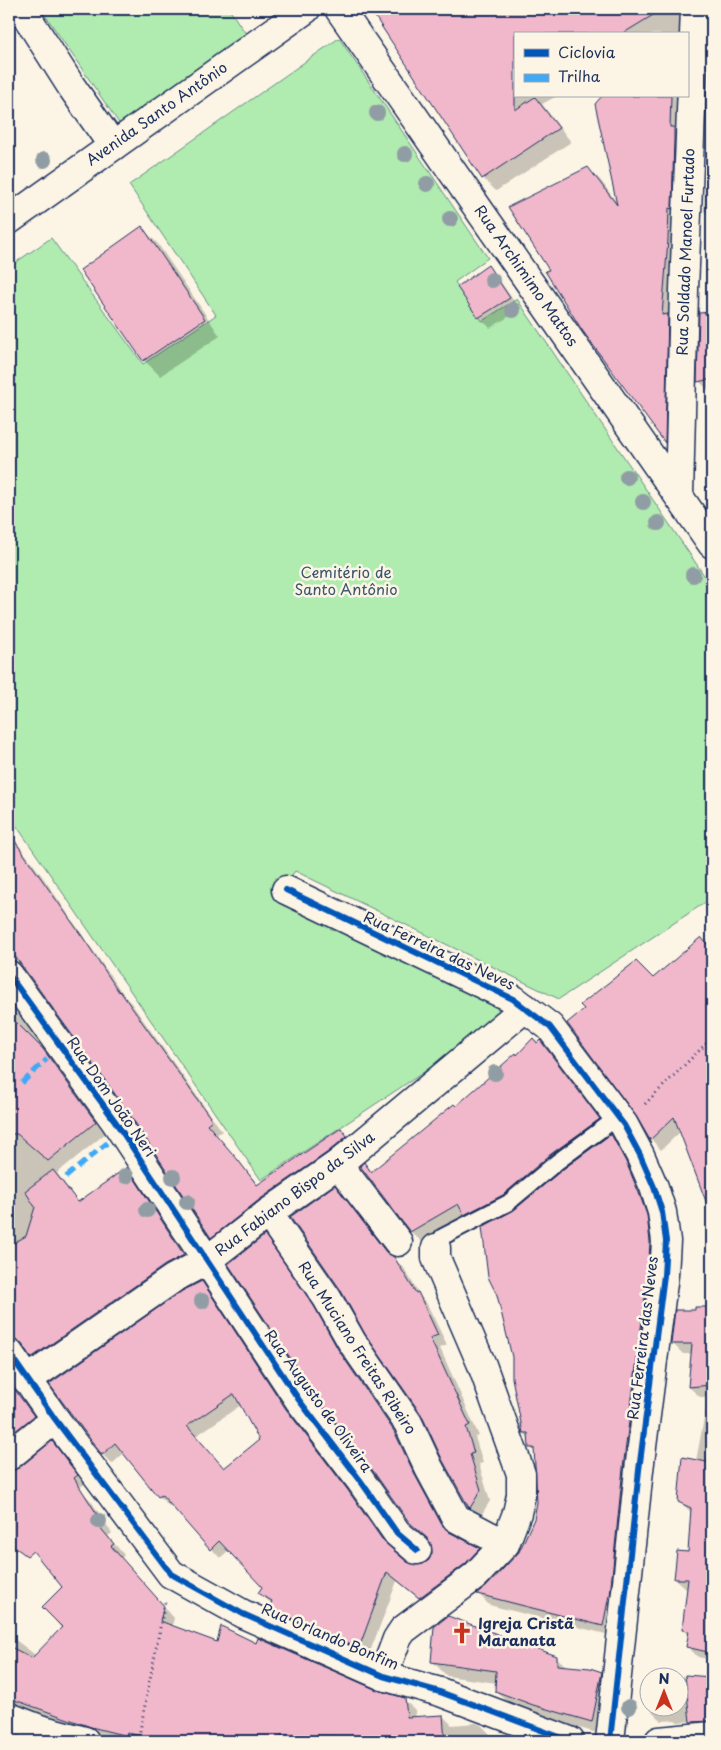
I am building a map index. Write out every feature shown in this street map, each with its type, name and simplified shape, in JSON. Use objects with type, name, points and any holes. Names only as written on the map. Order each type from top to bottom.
[{"type":"street","points":[[22,9],[113,146]]},
{"type":"street","name":"Avenida Santo Antônio","points":[[9,220],[306,9]]},
{"type":"street","name":"Rua Archimimo Mattos","points":[[339,9],[712,544]]},
{"type":"street","name":"Rua Soldado Manoel Furtado","points":[[679,495],[684,290],[695,9]]},
{"type":"street","name":"Rua Ferreira das Neves","points":[[286,890],[513,999],[550,1027],[621,1121],[640,1155],[654,1187],[662,1212],[666,1241],[664,1275],[639,1470],[610,1741]]},
{"type":"street","name":"Rua Dom João Neri","points":[[9,975],[115,1121],[206,1261]]},
{"type":"street","name":"Rua Fabiano Bispo da Silva","points":[[27,1380],[174,1278],[206,1261],[268,1213],[338,1164],[525,1008]]},
{"type":"street","points":[[338,1164],[398,1242]]},
{"type":"street","name":"Rua Muciano Freitas Ribeiro","points":[[268,1213],[327,1298],[352,1342],[408,1423],[428,1468],[456,1518],[505,1544]]},
{"type":"street","points":[[383,1676],[397,1639],[403,1630],[475,1576],[505,1544],[518,1513],[521,1495],[521,1474],[482,1365],[436,1258],[436,1248]]},
{"type":"street","name":"Rua Augusto de Oliveira","points":[[206,1261],[299,1400],[360,1480],[397,1533],[416,1550]]},
{"type":"street","points":[[9,1353],[55,1419],[170,1574]]},
{"type":"street","points":[[9,1456],[55,1419]]},
{"type":"street","name":"Rua Orlando Bonfim","points":[[170,1574],[243,1614],[383,1676],[440,1692],[570,1741]]},
{"type":"street","points":[[9,1717],[40,1729],[85,1741]]},
{"type":"street","points":[[659,1741],[712,1736]]},
{"type":"lane","points":[[436,1248],[442,1238],[508,1203],[557,1162],[621,1121]]},
{"type":"path","points":[[621,1121],[712,1038]]},
{"type":"path","points":[[138,1741],[170,1574]]},
{"type":"green space","points":[[41,9],[229,9],[255,47],[125,132]]},
{"type":"green space","name":"Cemitério de Santo Antônio","points":[[339,38],[488,258],[455,282],[482,321],[517,299],[712,587],[712,898],[559,999],[295,871],[277,896],[513,1013],[261,1180],[9,815],[9,267],[51,238],[143,364],[216,315],[129,185]]},
{"type":"building","points":[[370,9],[663,9],[625,32],[514,32],[515,110],[536,98],[559,128],[482,179]]},
{"type":"building","points":[[600,98],[671,98],[670,127],[674,127],[672,209],[669,208],[662,315],[668,314],[665,443],[582,330],[545,271],[549,270],[508,207],[588,167],[617,205],[595,104]]},
{"type":"building","points":[[142,226],[205,319],[143,361],[80,270]]},
{"type":"building","points":[[488,265],[510,298],[478,318],[457,287]]},
{"type":"building","points":[[712,312],[712,379],[697,382],[699,313]]},
{"type":"building","points":[[9,833],[119,992],[212,1120],[207,1124],[257,1185],[341,1128],[347,1136],[328,1152],[259,1200],[211,1238],[128,1112],[9,948]]},
{"type":"building","points":[[701,937],[712,950],[712,1211],[710,1212],[674,1117],[650,1140],[636,1116],[567,1023],[584,1009],[580,1005],[636,961],[653,978]]},
{"type":"building","points":[[9,1015],[43,1049],[96,1122],[48,1161],[17,1134],[9,1134]]},
{"type":"building","points":[[533,1038],[537,1043],[540,1040],[600,1119],[551,1154],[503,1195],[464,1215],[458,1204],[410,1232],[360,1166],[364,1162],[371,1172],[454,1104],[456,1106],[516,1053],[517,1055]]},
{"type":"building","points":[[611,1134],[626,1162],[647,1215],[650,1242],[648,1274],[623,1468],[610,1596],[603,1626],[477,1594],[519,1552],[534,1519],[537,1502],[534,1448],[529,1448],[528,1433],[523,1433],[512,1378],[512,1357],[497,1295],[488,1277],[482,1227],[514,1210],[563,1169]]},
{"type":"building","points":[[127,1167],[184,1255],[165,1265],[31,1358],[22,1344],[14,1339],[9,1331],[9,1246],[26,1236],[35,1207],[25,1191],[53,1170],[78,1202]]},
{"type":"building","points":[[335,1185],[386,1252],[394,1257],[416,1293],[418,1292],[438,1335],[430,1338],[470,1425],[466,1427],[474,1453],[470,1454],[481,1490],[470,1508],[443,1461],[421,1414],[365,1334],[340,1289],[290,1217]]},
{"type":"building","points":[[265,1235],[314,1306],[339,1351],[394,1431],[442,1525],[449,1532],[480,1548],[465,1564],[419,1598],[387,1572],[359,1648],[269,1608],[272,1601],[258,1593],[262,1587],[219,1541],[210,1550],[162,1495],[158,1497],[115,1443],[102,1455],[49,1384],[182,1291],[202,1281],[286,1409],[347,1489],[384,1542],[407,1562],[415,1565],[423,1564],[429,1560],[432,1553],[431,1544],[427,1538],[409,1522],[312,1391],[228,1264]],"holes":[[[234,1394],[259,1440],[224,1468],[187,1426]]]},
{"type":"building","points":[[695,1307],[712,1307],[712,1385],[688,1387],[692,1344],[671,1344],[675,1310],[695,1310]]},
{"type":"building","points":[[15,1390],[34,1416],[9,1436],[9,1395]]},
{"type":"building","points":[[52,1441],[78,1475],[74,1478],[102,1522],[98,1525],[114,1544],[111,1546],[164,1606],[160,1621],[217,1642],[221,1626],[256,1643],[258,1638],[377,1690],[405,1698],[407,1717],[443,1715],[445,1741],[373,1741],[373,1735],[336,1740],[336,1736],[281,1735],[280,1741],[165,1741],[127,1733],[127,1736],[91,1727],[9,1698],[9,1646],[32,1658],[62,1627],[42,1607],[62,1587],[33,1551],[27,1556],[9,1543],[9,1471],[19,1468]]},
{"type":"building","points":[[682,1457],[712,1463],[712,1653],[686,1647],[689,1631],[682,1630],[688,1579],[674,1579],[677,1551],[688,1552],[691,1508],[678,1502]]},
{"type":"building","points":[[448,1616],[557,1656],[557,1665],[590,1668],[602,1672],[592,1722],[533,1705],[495,1691],[496,1671],[431,1662],[434,1627]]},
{"type":"building","points":[[688,1675],[712,1677],[712,1721],[690,1722]]},
{"type":"marked path","points":[[22,1083],[47,1059]]},
{"type":"marked path","points":[[66,1177],[107,1143]]},
{"type":"cycle path","points":[[286,890],[513,999],[550,1027],[624,1125],[654,1187],[662,1212],[666,1241],[664,1275],[639,1470],[610,1741]]},
{"type":"cycle path","points":[[9,975],[115,1121],[299,1400],[360,1480],[397,1533],[417,1550]]},
{"type":"cycle path","points":[[9,1353],[55,1419],[171,1574],[243,1614],[383,1676],[440,1692],[570,1741]]},
{"type":"place","name":"Igreja Cristã Maranata","points":[[462,1633]]}]
